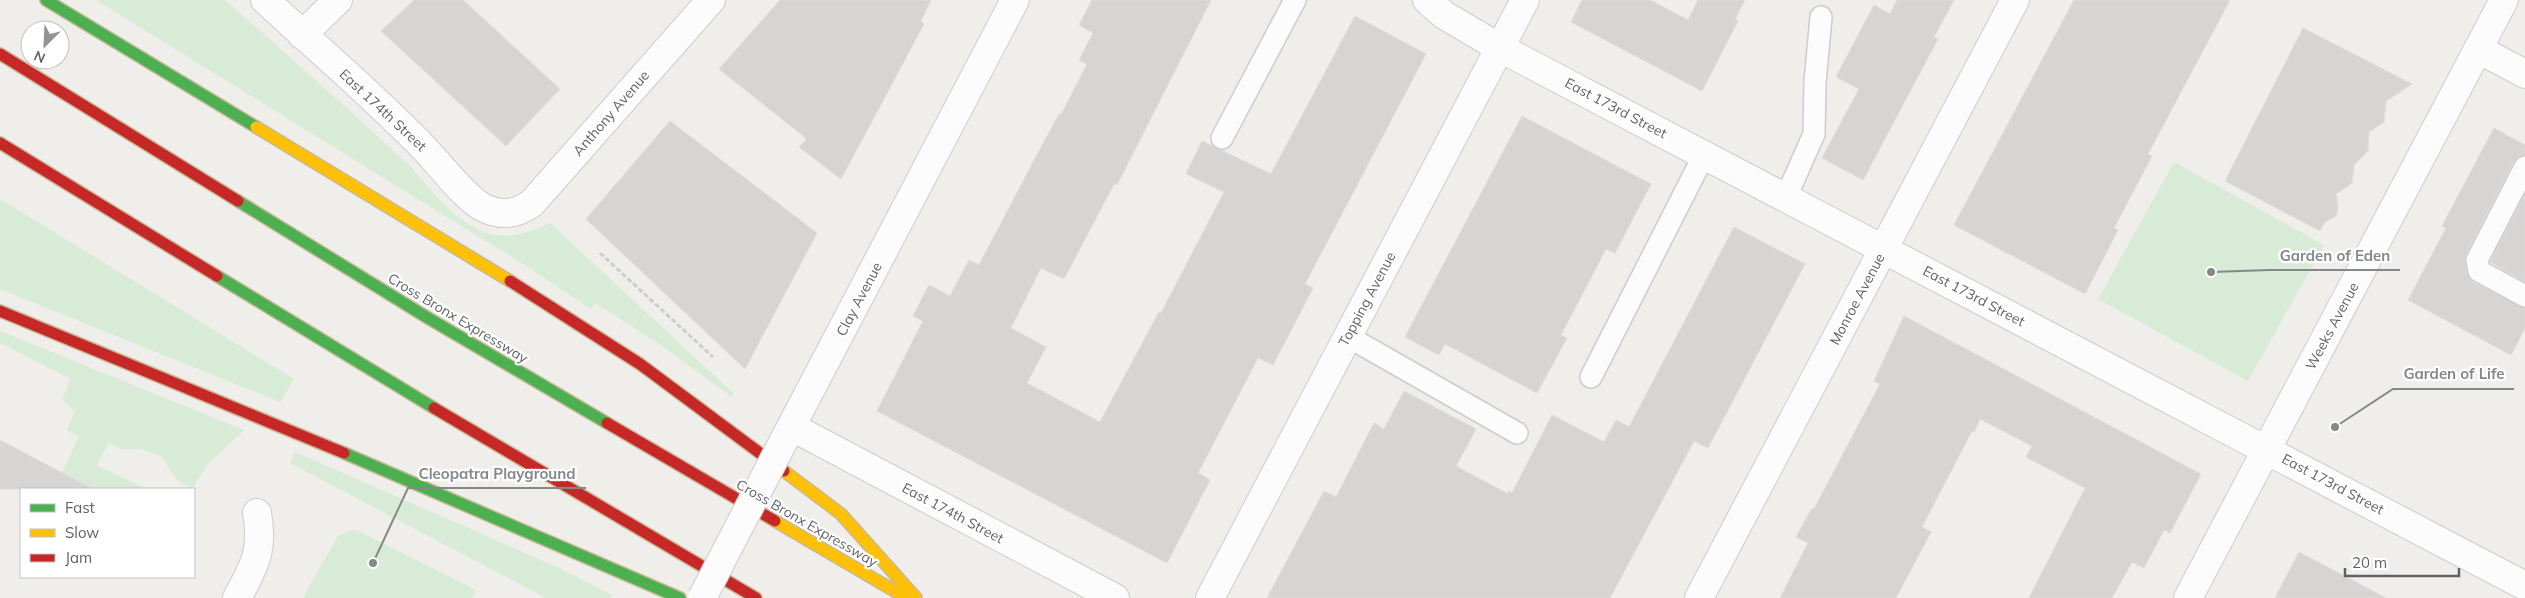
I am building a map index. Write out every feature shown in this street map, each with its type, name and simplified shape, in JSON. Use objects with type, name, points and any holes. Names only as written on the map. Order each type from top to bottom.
[{"type":"highway","points":[[46,0],[489,267],[640,364],[841,514],[916,598]]},
{"type":"highway","name":"Cross Bronx Expressway","points":[[0,54],[436,323],[906,598]]},
{"type":"highway","points":[[0,143],[374,372],[756,598]]},
{"type":"highway","points":[[0,311],[278,424],[680,598]]},
{"type":"street","name":"East 174th Street","points":[[265,0],[402,126],[471,199],[493,212],[503,213]]},
{"type":"street","points":[[302,35],[338,0]]},
{"type":"street","name":"Anthony Avenue","points":[[503,213],[519,211],[532,202],[711,0]]},
{"type":"street","name":"Clay Avenue","points":[[702,598],[1015,0]]},
{"type":"street","name":"East 173rd Street","points":[[1427,0],[1444,15],[1500,48],[2525,586]]},
{"type":"street","name":"Topping Avenue","points":[[1210,598],[1525,0]]},
{"type":"street","name":"Monroe Avenue","points":[[1699,598],[2015,0]]},
{"type":"street","name":"Weeks Avenue","points":[[2188,598],[2504,0]]},
{"type":"street","points":[[2478,49],[2525,74]]},
{"type":"street","name":"East 174th Street","points":[[787,436],[1115,598]]},
{"type":"street","points":[[238,598],[259,551],[261,538],[257,513]]},
{"type":"lane","points":[[1222,138],[1295,0]]},
{"type":"lane","points":[[1786,197],[1814,134],[1815,82],[1821,17]]},
{"type":"lane","points":[[1590,376],[1704,154]]},
{"type":"lane","points":[[2525,166],[2477,260],[2479,271],[2525,296]]},
{"type":"lane","points":[[1347,336],[1518,433]]},
{"type":"path","points":[[600,253],[713,357]]},
{"type":"green space","points":[[96,0],[225,0],[400,157],[439,199],[460,218],[484,232],[501,235],[518,234],[550,223],[733,393],[732,397],[658,343],[595,303],[591,309],[531,269]]},
{"type":"green space","points":[[2174,162],[2324,245],[2248,381],[2098,299]]},
{"type":"green space","points":[[0,199],[294,379],[280,402],[0,289]]},
{"type":"green space","points":[[0,331],[244,430],[207,465],[193,488],[176,479],[162,457],[142,449],[121,449],[109,443],[96,465],[145,488],[91,488],[62,473],[79,437],[66,430],[75,412],[62,399],[71,379],[0,343]]},
{"type":"green space","points":[[295,452],[557,567],[612,595],[610,598],[546,598],[290,463]]},
{"type":"green space","points":[[354,529],[476,590],[472,598],[303,598],[338,536]]},
{"type":"building","points":[[414,0],[463,0],[560,89],[506,146],[381,31]]},
{"type":"building","points":[[780,0],[931,0],[921,21],[924,24],[841,179],[799,147],[807,139],[719,69]]},
{"type":"building","points":[[1092,0],[1211,0],[1117,185],[1114,184],[1064,279],[1041,268],[1011,328],[1046,347],[1027,383],[1100,422],[1159,312],[1161,313],[1224,192],[1186,174],[1202,141],[1271,174],[1355,16],[1426,54],[1305,284],[1313,288],[1273,365],[1258,358],[1198,473],[1210,480],[1167,563],[877,411],[923,321],[913,316],[929,285],[950,296],[969,260],[979,265],[1059,114],[1061,115],[1087,64],[1079,60],[1093,33],[1079,25]]},
{"type":"building","points":[[1582,0],[1650,0],[1688,20],[1698,0],[1745,0],[1735,19],[1738,21],[1702,91],[1571,22]]},
{"type":"building","points":[[1897,0],[1954,0],[1934,37],[1938,39],[1863,180],[1822,158],[1859,89],[1836,77],[1874,5],[1890,14]]},
{"type":"building","points":[[2074,0],[2230,0],[2148,154],[2152,156],[2114,228],[2118,230],[2085,294],[1954,225]]},
{"type":"building","points":[[2303,28],[2412,84],[2386,101],[2384,122],[2369,132],[2368,151],[2354,165],[2352,183],[2336,194],[2338,207],[2336,216],[2325,222],[2320,231],[2225,181]]},
{"type":"building","points":[[1522,116],[1651,184],[1615,253],[1606,249],[1561,335],[1567,338],[1537,393],[1445,344],[1439,355],[1405,337]]},
{"type":"building","points":[[670,121],[817,233],[745,369],[586,219]]},
{"type":"building","points":[[2494,128],[2525,145],[2525,155],[2519,156],[2514,161],[2466,254],[2465,262],[2467,274],[2473,282],[2525,308],[2525,328],[2511,355],[2408,300],[2446,228],[2442,226]]},
{"type":"building","points":[[2525,194],[2525,282],[2490,262]]},
{"type":"building","points":[[1734,227],[1805,264],[1708,448],[1694,441],[1610,598],[1267,598],[1324,491],[1336,497],[1374,423],[1384,429],[1404,391],[1476,429],[1456,466],[1508,494],[1509,491],[1512,493],[1552,415],[1604,442],[1616,420],[1629,427]]},
{"type":"building","points":[[1904,316],[2201,474],[2170,533],[2164,530],[2144,568],[2132,562],[2112,598],[2029,598],[2085,488],[2026,457],[2032,446],[1980,419],[1922,527],[1931,532],[1896,598],[1780,598],[1808,543],[1796,537],[1812,508],[1814,509],[1880,384],[1874,381]]},
{"type":"building","points":[[0,440],[91,488],[20,488],[0,489]]},
{"type":"building","points":[[2299,552],[2386,598],[2275,598]]},
{"type":"traffic: fast","points":[[46,0],[256,127]]},
{"type":"traffic: fast","points":[[238,201],[428,318],[607,423]]},
{"type":"traffic: fast","points":[[217,276],[434,408]]},
{"type":"traffic: fast","points":[[344,453],[680,598]]},
{"type":"traffic: slow","points":[[256,127],[510,281]]},
{"type":"traffic: slow","points":[[784,471],[841,514],[916,598]]},
{"type":"traffic: slow","points":[[775,521],[905,597]]},
{"type":"traffic: jam","points":[[0,54],[238,201]]},
{"type":"traffic: jam","points":[[0,143],[217,276]]},
{"type":"traffic: jam","points":[[510,281],[640,364],[784,471]]},
{"type":"traffic: jam","points":[[0,311],[344,453]]},
{"type":"traffic: jam","points":[[434,408],[756,598]]},
{"type":"traffic: jam","points":[[607,423],[775,521]]},
{"type":"place","name":"Garden of Eden","points":[[2211,272]]},
{"type":"place","name":"Garden of Life","points":[[2335,427]]},
{"type":"place","name":"Cleopatra Playground","points":[[373,563]]}]
